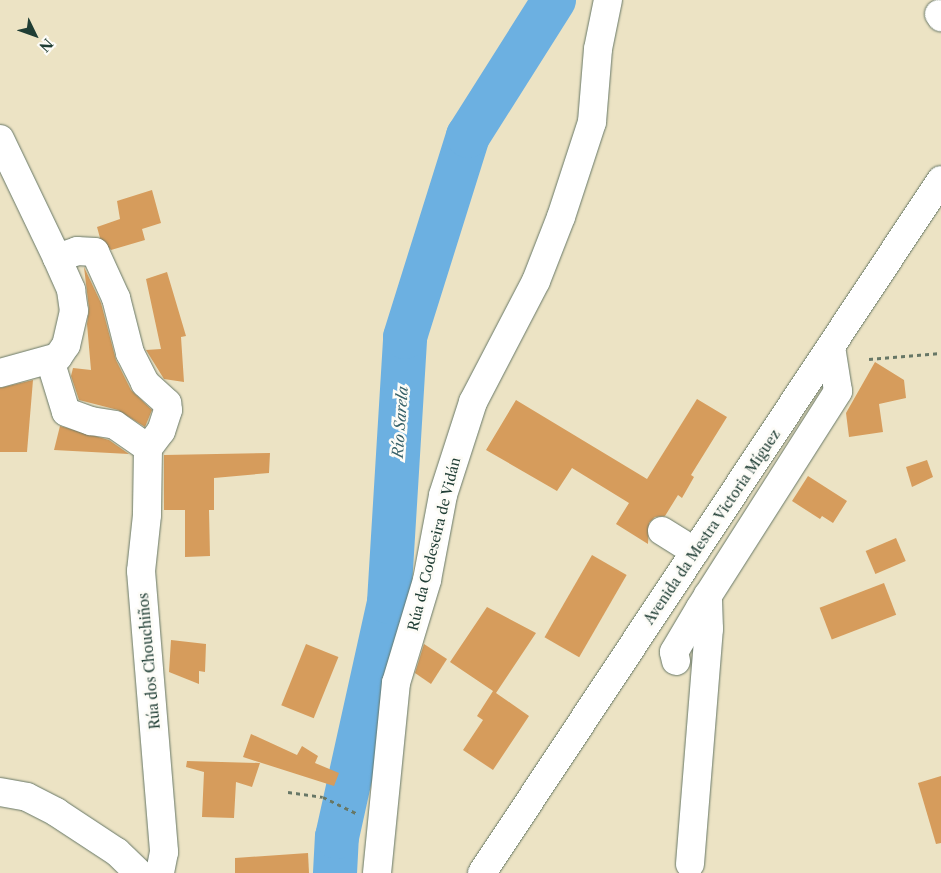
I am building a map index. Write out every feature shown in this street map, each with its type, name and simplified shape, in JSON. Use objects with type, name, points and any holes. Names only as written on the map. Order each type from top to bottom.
[{"type":"street","name":"Rúa da Codeseira de Vidán","points":[[377,873],[396,683],[427,580],[443,495],[473,402],[536,281],[561,216],[592,122],[598,49],[608,0]]},
{"type":"street","points":[[0,139],[71,290],[74,311],[62,352],[50,360],[0,373]]},
{"type":"street","name":"Avenida da Mestra Victoria Míguez","points":[[482,873],[941,180]]},
{"type":"street","points":[[50,360],[66,412],[91,421],[115,425],[148,448],[168,418],[167,403],[144,384],[130,354],[104,266],[96,252],[86,250],[57,258]]},
{"type":"street","points":[[676,661],[674,652],[708,595],[838,390],[830,347]]},
{"type":"street","name":"Rúa dos Chouchiños","points":[[148,448],[147,515],[141,571],[164,852],[160,873]]},
{"type":"street","points":[[662,531],[695,552]]},
{"type":"street","points":[[690,864],[709,629],[708,595]]},
{"type":"street","points":[[0,792],[27,797],[56,812],[117,852],[139,873]]},
{"type":"path","points":[[869,359],[941,353]]},
{"type":"path","points":[[288,792],[332,800],[362,817]]},
{"type":"building","points":[[152,190],[161,223],[142,229],[145,240],[111,250],[100,238],[97,227],[120,219],[117,201]]},
{"type":"building","points":[[84,267],[101,303],[116,360],[131,390],[152,410],[145,427],[118,410],[79,400],[71,376],[73,368],[91,370],[87,324],[89,309]]},
{"type":"building","points":[[167,272],[186,336],[181,337],[184,382],[164,379],[146,350],[161,349],[146,279]]},
{"type":"building","points":[[875,362],[904,380],[906,398],[879,404],[883,432],[849,437],[846,413]]},
{"type":"building","points":[[33,380],[27,452],[0,452],[0,388]]},
{"type":"building","points":[[697,399],[727,417],[691,475],[694,477],[682,498],[678,495],[665,516],[655,517],[649,523],[648,544],[616,524],[629,503],[572,468],[557,491],[486,450],[516,400],[647,479]]},
{"type":"building","points":[[60,426],[109,440],[129,454],[54,450]]},
{"type":"building","points":[[270,453],[269,473],[214,478],[214,510],[209,510],[210,556],[185,557],[185,510],[164,510],[164,455]]},
{"type":"building","points":[[927,460],[933,477],[912,487],[906,467]]},
{"type":"building","points":[[808,476],[847,501],[833,523],[822,516],[820,519],[792,501]]},
{"type":"building","points":[[896,538],[906,561],[875,574],[866,551]]},
{"type":"building","points":[[592,555],[627,575],[579,657],[544,637]]},
{"type":"building","points":[[884,583],[896,615],[832,639],[820,608]]},
{"type":"building","points":[[487,607],[536,633],[496,693],[529,716],[493,770],[463,750],[483,720],[477,716],[493,691],[450,662]]},
{"type":"building","points":[[171,640],[206,644],[205,672],[199,671],[199,684],[169,672]]},
{"type":"building","points":[[306,644],[338,657],[314,718],[281,705]]},
{"type":"building","points":[[424,644],[447,659],[431,684],[415,673]]},
{"type":"building","points":[[251,734],[297,755],[302,746],[318,756],[315,763],[339,773],[334,786],[243,757]]},
{"type":"building","points":[[187,761],[260,763],[252,787],[236,782],[234,818],[202,817],[204,772],[186,767]]},
{"type":"building","points":[[941,776],[941,843],[936,844],[918,783]]},
{"type":"building","points":[[308,853],[309,873],[235,873],[235,858]]},
{"type":"waterway","name":"Río Sarela","points":[[335,873],[337,837],[389,602],[405,337],[468,136],[554,0]]}]
